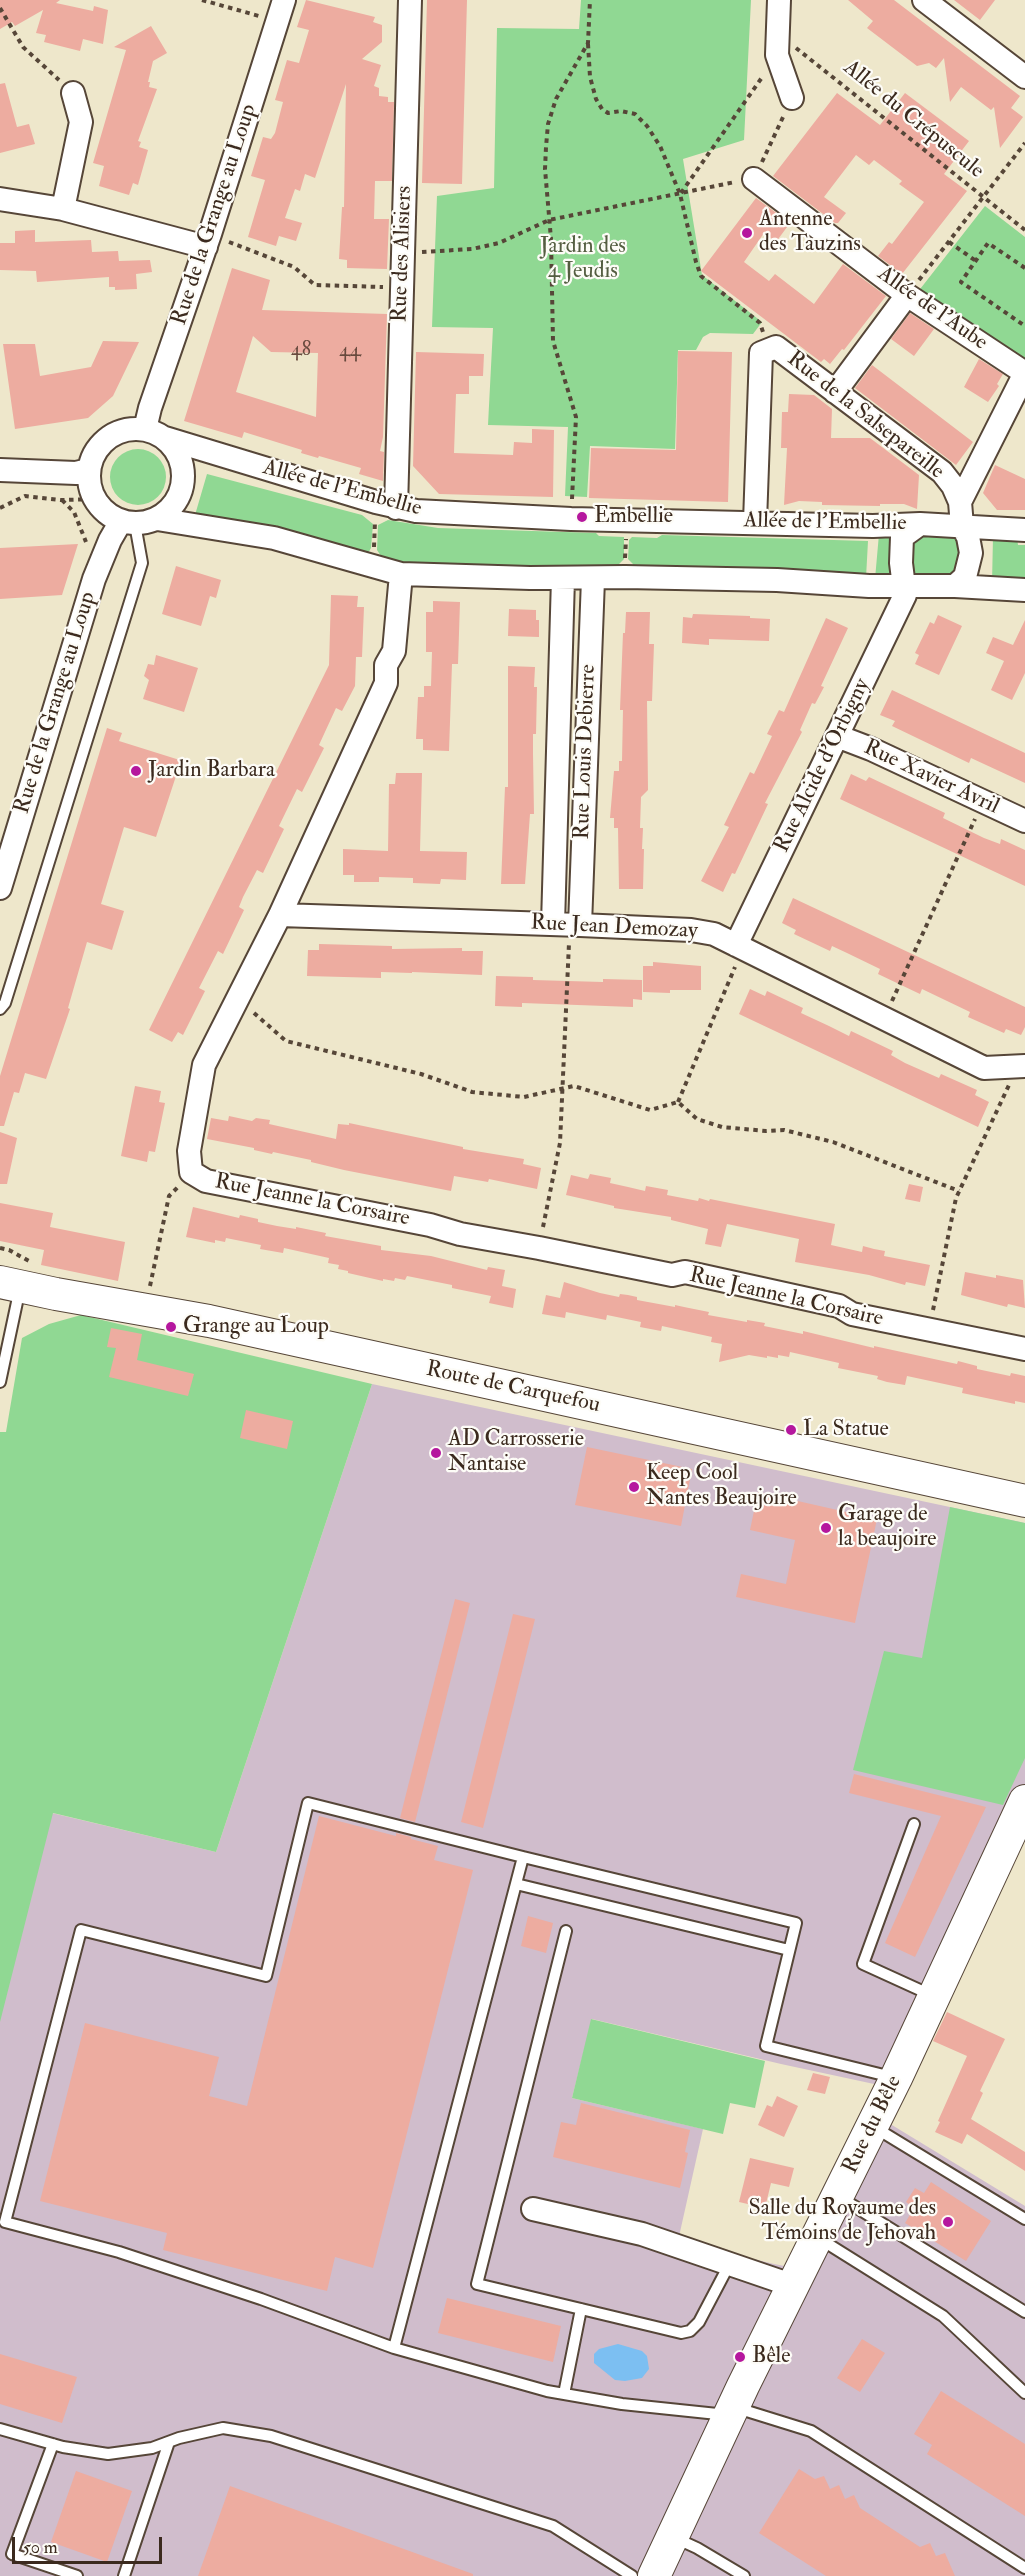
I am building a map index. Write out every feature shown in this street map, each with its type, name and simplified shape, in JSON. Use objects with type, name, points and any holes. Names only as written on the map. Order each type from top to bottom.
[{"type":"main road","name":"Route de Carquefou","points":[[10,1285],[209,1321],[1025,1502]]},
{"type":"main road","name":"Rue du Bêle","points":[[654,2576],[732,2411],[896,2078],[1025,1801]]},
{"type":"street","name":"Rue des Alisiers","points":[[386,505],[402,287],[410,0]]},
{"type":"street","points":[[779,0],[778,50],[792,98]]},
{"type":"street","points":[[924,0],[1025,77]]},
{"type":"street","name":"Rue de la Grange au Loup","points":[[0,888],[94,579],[110,540],[138,521],[175,503],[184,481],[183,465],[176,450],[155,434],[150,408],[208,241],[281,10]]},
{"type":"street","points":[[63,208],[81,122],[73,93]]},
{"type":"street","name":"Allée de l'Aube","points":[[754,178],[907,295],[1025,373]]},
{"type":"street","points":[[0,199],[63,208],[208,241]]},
{"type":"street","points":[[836,392],[907,295]]},
{"type":"street","name":"Rue de la Salsepareille","points":[[755,522],[761,353],[776,347],[942,472],[953,486],[960,502],[962,526]]},
{"type":"street","points":[[960,502],[1025,373]]},
{"type":"street","points":[[155,434],[126,430],[108,438],[96,452],[88,470],[91,489],[100,506],[138,521],[274,538],[401,574],[592,579],[625,577],[777,580],[1025,590]]},
{"type":"street","name":"Allée de l'Embellie","points":[[155,434],[386,505],[416,511],[571,519],[873,526],[920,524],[1025,530]]},
{"type":"street","points":[[0,470],[76,472],[88,470]]},
{"type":"street","name":"Allée de l'Embellie","points":[[904,586],[901,563],[902,537],[920,524]]},
{"type":"street","points":[[955,586],[965,577],[970,564],[968,537],[962,526]]},
{"type":"street","name":"Rue Jeanne la Corsaire","points":[[401,574],[394,651],[386,665],[386,683],[280,915],[204,1065],[189,1151],[191,1172],[206,1181],[672,1275],[685,1272],[839,1306],[852,1314],[1025,1349]]},
{"type":"street","name":"Rue Louis Debierre","points":[[563,578],[568,924]]},
{"type":"street","name":"Rue Louis Debierre","points":[[568,924],[592,579]]},
{"type":"street","name":"Rue Alcide d'Orbigny","points":[[736,945],[905,595],[904,586]]},
{"type":"street","name":"Rue Xavier Avril","points":[[837,736],[871,749],[1025,821]]},
{"type":"street","name":"Rue Jean Demozay","points":[[280,915],[568,924],[691,930],[714,934],[984,1068],[1018,1067]]},
{"type":"street","points":[[533,2210],[642,2234],[794,2286]]},
{"type":"lane","points":[[0,1009],[8,992],[142,563],[138,521]]},
{"type":"lane","points":[[0,1382],[10,1285]]},
{"type":"lane","points":[[896,2078],[766,2046],[796,1923],[308,1803],[266,1976],[81,1930],[5,2222],[119,2252],[261,2299],[394,2348],[547,2391],[622,2404],[732,2411],[811,2431],[1025,2568]]},
{"type":"lane","points":[[914,1824],[863,1964],[934,1997]]},
{"type":"lane","points":[[394,2348],[523,1857]]},
{"type":"lane","points":[[516,1884],[789,1950]]},
{"type":"lane","points":[[566,1931],[477,2284],[681,2333],[690,2331],[699,2322],[730,2263]]},
{"type":"lane","points":[[872,2126],[1025,2219]]},
{"type":"lane","points":[[838,2196],[1025,2312]]},
{"type":"lane","points":[[817,2237],[943,2316],[1025,2393]]},
{"type":"lane","points":[[564,2394],[581,2309]]},
{"type":"lane","points":[[0,2429],[53,2444],[108,2454],[152,2448],[223,2427],[271,2436],[554,2526],[632,2576]]},
{"type":"lane","points":[[124,2576],[169,2442]]},
{"type":"lane","points":[[53,2444],[12,2554],[78,2576]]},
{"type":"lane","points":[[672,2537],[697,2548],[739,2575]]},
{"type":"path","points":[[202,0],[281,10]]},
{"type":"path","points":[[590,0],[588,44],[590,77],[596,99],[602,109],[608,113],[621,111],[635,114],[647,126],[660,146],[680,194],[701,276],[760,323],[769,350]]},
{"type":"path","points":[[0,8],[22,47],[73,93]]},
{"type":"path","points":[[571,519],[576,417],[553,341],[545,169],[548,124],[564,81],[588,44]]},
{"type":"path","name":"Allée du Crépuscule","points":[[778,50],[796,48],[1025,230]]},
{"type":"path","points":[[680,194],[778,50]]},
{"type":"path","points":[[403,252],[435,253],[472,249],[499,243],[549,220],[754,178],[792,98]]},
{"type":"path","points":[[907,295],[1025,143]]},
{"type":"path","points":[[208,241],[294,267],[315,285],[402,287]]},
{"type":"path","points":[[949,242],[976,261]]},
{"type":"path","points":[[1025,268],[988,243],[961,282],[1025,326]]},
{"type":"path","points":[[0,508],[25,496],[61,500],[96,499]]},
{"type":"path","points":[[61,500],[74,512],[87,546]]},
{"type":"path","points":[[373,567],[386,505]]},
{"type":"path","points":[[625,577],[626,536],[635,532],[636,520]]},
{"type":"path","points":[[884,1018],[983,802]]},
{"type":"path","points":[[539,1248],[560,1143],[564,1089],[568,924]]},
{"type":"path","points":[[678,1102],[737,962],[736,945]]},
{"type":"path","points":[[238,999],[286,1041],[422,1074],[472,1092],[524,1097],[574,1086],[650,1110],[678,1102]]},
{"type":"path","points":[[929,1329],[959,1191],[1018,1067]]},
{"type":"path","points":[[678,1102],[697,1119],[722,1127],[766,1131],[783,1130],[833,1142],[959,1191]]},
{"type":"path","points":[[148,1295],[169,1196],[191,1172]]},
{"type":"shaded area","points":[[372,1384],[1025,1523],[1025,1827],[902,2090],[592,2019],[572,2098],[703,2129],[678,2241],[774,2264],[811,2271],[887,2122],[1025,2206],[1025,2576],[0,2576],[0,2014],[52,1813],[216,1852]]},
{"type":"green space","name":"Jardin des 4 Jeudis","points":[[581,0],[751,0],[744,140],[683,159],[702,275],[762,322],[753,334],[710,333],[703,337],[696,350],[678,350],[675,449],[590,446],[587,497],[565,496],[568,427],[488,425],[493,328],[432,327],[437,196],[494,188],[497,28],[579,29]]},
{"type":"green space","points":[[985,206],[1025,237],[1025,364],[917,293]]},
{"type":"green space","points":[[138,449],[149,451],[158,457],[164,466],[166,477],[164,488],[158,497],[149,503],[138,505],[127,503],[118,497],[112,488],[110,477],[112,466],[118,457],[127,451]]},
{"type":"green space","points":[[207,474],[362,515],[373,524],[371,548],[366,557],[195,515]]},
{"type":"green space","points":[[388,520],[438,528],[596,533],[599,536],[624,537],[624,559],[619,564],[618,571],[417,565],[382,561],[377,550],[378,525]]},
{"type":"green space","points":[[879,534],[893,534],[894,574],[875,579]]},
{"type":"green space","points":[[662,535],[868,541],[866,578],[633,572],[633,564],[628,559],[629,540],[632,537],[657,538]]},
{"type":"green space","points":[[923,536],[953,537],[961,543],[957,575],[913,577],[910,547]]},
{"type":"green space","points":[[993,537],[1017,538],[1018,545],[1025,545],[1025,584],[992,583]]},
{"type":"green space","points":[[81,1315],[372,1384],[216,1852],[53,1813],[0,2022],[0,1432],[6,1432],[22,1338],[49,1324]]},
{"type":"green space","points":[[950,1507],[1025,1523],[1025,1758],[1003,1805],[853,1770],[884,1651],[922,1658]]},
{"type":"green space","points":[[591,2019],[765,2061],[755,2108],[730,2103],[723,2134],[572,2098]]},
{"type":"water","points":[[618,2344],[642,2351],[647,2356],[649,2369],[642,2378],[615,2380],[594,2363],[594,2354],[599,2349]]},
{"type":"building","points":[[0,0],[60,0],[56,3],[93,11],[94,6],[108,10],[103,44],[83,39],[80,51],[44,42],[46,35],[36,33],[43,10],[15,26],[12,22],[0,29]]},
{"type":"building","points":[[306,0],[375,17],[373,22],[382,25],[382,42],[362,59],[381,65],[374,86],[379,88],[379,96],[388,97],[388,102],[394,102],[392,181],[375,181],[374,219],[389,219],[387,269],[347,268],[347,260],[339,259],[342,207],[344,207],[346,84],[315,178],[305,174],[300,191],[295,189],[285,218],[302,223],[296,241],[279,236],[276,246],[248,237],[265,180],[251,176],[263,137],[271,139],[275,133],[283,102],[275,100],[287,60],[299,63],[309,30],[297,27]]},
{"type":"building","points":[[427,0],[467,0],[462,184],[422,183]]},
{"type":"building","points":[[848,0],[894,0],[1020,96],[1011,108],[1023,117],[1000,148],[994,107],[991,110],[961,87],[950,102],[944,58],[936,68],[929,63],[917,66],[867,28],[873,21]]},
{"type":"building","points":[[954,0],[995,0],[980,20]]},
{"type":"building","points":[[151,26],[167,53],[153,61],[148,82],[150,82],[149,87],[157,89],[138,141],[141,142],[139,147],[148,150],[138,185],[133,183],[129,195],[99,186],[104,166],[93,163],[126,50],[114,47]]},
{"type":"building","points":[[5,83],[17,127],[29,124],[35,144],[0,153],[0,84]]},
{"type":"building","points":[[837,93],[880,125],[905,93],[969,141],[944,174],[967,191],[902,274],[878,256],[889,242],[892,244],[924,202],[899,184],[902,181],[874,160],[869,165],[856,155],[824,197],[846,213],[838,223],[835,223],[773,176]]},
{"type":"building","points":[[756,198],[790,223],[776,242],[764,233],[744,262],[769,281],[775,274],[814,304],[843,264],[886,296],[844,350],[842,349],[830,364],[824,359],[821,362],[701,271]]},
{"type":"building","points":[[35,230],[35,242],[91,240],[92,252],[118,251],[119,261],[150,260],[152,272],[136,274],[137,289],[115,290],[115,287],[109,287],[109,277],[37,282],[36,271],[0,270],[0,243],[15,243],[15,231]]},
{"type":"building","points":[[232,268],[270,280],[262,310],[387,314],[383,437],[380,451],[384,452],[383,481],[359,474],[361,468],[301,453],[302,450],[244,432],[242,438],[184,421]],"holes":[[[253,336],[271,352],[318,353],[316,417],[236,392]]]},
{"type":"building","points":[[910,313],[934,329],[914,356],[891,339]]},
{"type":"building","points":[[103,341],[139,342],[113,396],[88,418],[15,429],[3,344],[35,344],[40,376],[91,367]]},
{"type":"building","points":[[678,351],[732,352],[728,502],[589,498],[591,448],[676,450]]},
{"type":"building","points":[[416,352],[484,354],[483,376],[469,376],[469,394],[456,394],[454,453],[513,455],[514,442],[532,443],[532,429],[554,430],[553,497],[439,494],[413,466]]},
{"type":"building","points":[[979,359],[1003,374],[997,384],[999,386],[988,402],[964,387]]},
{"type":"building","points":[[872,365],[973,442],[956,465],[855,388]]},
{"type":"building","points":[[789,394],[814,395],[832,409],[831,438],[870,438],[919,475],[917,509],[904,504],[822,505],[822,502],[799,501],[784,505],[787,448],[781,448],[782,412],[788,412]]},
{"type":"building","points":[[995,465],[1025,479],[1025,510],[997,510],[983,493]]},
{"type":"building","points":[[78,544],[62,595],[0,599],[0,548]]},
{"type":"building","points":[[176,566],[221,580],[216,598],[210,596],[201,626],[162,614]]},
{"type":"building","points":[[331,595],[358,596],[357,607],[364,607],[362,657],[356,657],[355,686],[342,711],[336,708],[319,745],[324,748],[302,792],[297,789],[279,826],[284,829],[263,873],[257,870],[239,907],[244,910],[223,954],[218,951],[199,988],[205,991],[183,1035],[178,1032],[172,1042],[149,1030],[329,665]]},
{"type":"building","points":[[433,601],[460,602],[458,664],[452,664],[449,751],[423,750],[423,739],[416,739],[418,697],[424,697],[424,686],[431,686],[432,652],[426,652],[426,612],[433,612]]},
{"type":"building","points":[[509,609],[536,610],[536,620],[539,620],[539,637],[508,636]]},
{"type":"building","points":[[626,612],[650,612],[649,644],[654,644],[652,701],[647,701],[648,790],[641,797],[640,828],[643,828],[642,849],[644,849],[643,889],[619,889],[618,828],[614,828],[614,818],[610,818],[614,771],[619,771],[619,761],[622,761],[623,710],[620,710]]},
{"type":"building","points":[[693,614],[770,619],[769,641],[709,639],[709,645],[682,643],[683,617],[692,618]]},
{"type":"building","points":[[938,615],[962,626],[939,675],[915,664],[919,655],[915,653],[930,622],[934,624]]},
{"type":"building","points":[[826,618],[848,628],[821,686],[824,687],[815,704],[812,703],[800,730],[802,732],[765,803],[768,804],[735,874],[732,873],[723,892],[701,881],[729,827],[724,825],[750,772],[754,774],[772,736],[767,734],[779,710],[784,712]]},
{"type":"building","points":[[1025,620],[1025,673],[1012,700],[991,690],[1004,661],[986,653],[993,637],[1013,645]]},
{"type":"building","points":[[156,655],[198,668],[184,712],[143,699],[149,680],[144,676],[148,664],[154,665]]},
{"type":"building","points":[[508,666],[535,667],[534,687],[537,687],[536,734],[533,734],[534,814],[530,814],[525,884],[501,884],[505,787],[508,787]]},
{"type":"building","points":[[892,690],[1025,753],[1025,783],[971,758],[969,763],[892,726],[895,721],[880,715]]},
{"type":"building","points":[[107,728],[122,733],[119,741],[186,762],[181,778],[176,776],[156,837],[124,827],[101,904],[124,911],[112,950],[87,942],[68,1008],[70,1009],[46,1079],[25,1073],[19,1093],[14,1092],[4,1126],[0,1126],[0,1076]]},
{"type":"building","points":[[396,773],[422,773],[420,851],[467,852],[466,880],[441,879],[440,884],[413,883],[413,878],[379,877],[379,882],[354,882],[354,875],[343,875],[343,849],[388,851],[389,784],[395,784]]},
{"type":"building","points":[[851,774],[866,781],[869,777],[945,813],[943,818],[984,838],[1000,844],[1001,839],[1025,850],[1025,886],[840,799]]},
{"type":"building","points":[[793,898],[1025,1007],[1025,1027],[1021,1035],[1006,1029],[1004,1033],[968,1017],[970,1012],[922,989],[920,994],[878,974],[880,969],[847,953],[832,946],[830,951],[794,934],[796,930],[782,923]]},
{"type":"building","points":[[319,944],[392,946],[392,949],[462,948],[462,951],[483,951],[482,975],[381,972],[381,978],[307,976],[308,950],[319,950]]},
{"type":"building","points":[[653,962],[701,966],[701,990],[670,990],[670,993],[643,992],[643,966],[653,966]]},
{"type":"building","points":[[496,976],[533,977],[533,980],[603,982],[603,979],[642,980],[642,1000],[633,999],[633,1007],[522,1003],[522,1007],[495,1006]]},
{"type":"building","points":[[750,989],[765,996],[767,991],[803,1008],[801,1013],[849,1036],[851,1031],[893,1051],[891,1055],[905,1063],[939,1078],[941,1074],[977,1090],[975,1095],[989,1102],[978,1127],[739,1014]]},
{"type":"building","points":[[135,1086],[161,1091],[159,1102],[165,1103],[155,1152],[149,1151],[147,1162],[121,1156]]},
{"type":"building","points":[[229,1116],[252,1121],[256,1118],[270,1120],[269,1124],[336,1139],[338,1124],[349,1125],[349,1123],[463,1147],[463,1149],[524,1159],[523,1164],[541,1168],[537,1189],[489,1179],[488,1182],[454,1176],[451,1191],[207,1139],[211,1118],[228,1121]]},
{"type":"building","points":[[0,1132],[17,1138],[7,1184],[0,1184]]},
{"type":"building","points":[[590,1174],[611,1178],[610,1183],[645,1191],[646,1186],[668,1190],[667,1195],[698,1201],[699,1198],[709,1201],[710,1199],[835,1224],[831,1245],[862,1252],[863,1246],[885,1251],[884,1256],[930,1265],[925,1286],[906,1282],[905,1285],[869,1275],[795,1262],[799,1239],[727,1224],[721,1247],[705,1244],[708,1229],[671,1220],[671,1217],[614,1208],[614,1206],[566,1195],[571,1175],[588,1179]]},
{"type":"building","points":[[909,1184],[923,1187],[920,1202],[905,1199]]},
{"type":"building","points":[[0,1203],[53,1213],[50,1227],[125,1242],[118,1281],[41,1265],[44,1250],[0,1241]]},
{"type":"building","points":[[193,1207],[239,1218],[240,1215],[258,1219],[258,1222],[277,1226],[326,1233],[325,1236],[381,1246],[381,1250],[431,1256],[487,1270],[488,1267],[505,1270],[502,1286],[516,1289],[513,1308],[489,1303],[491,1296],[452,1288],[452,1285],[407,1276],[405,1280],[395,1278],[394,1281],[383,1279],[383,1281],[348,1273],[348,1271],[338,1269],[339,1265],[328,1263],[329,1258],[284,1248],[283,1253],[260,1249],[261,1245],[226,1238],[225,1242],[215,1240],[215,1243],[186,1237]]},
{"type":"building","points":[[965,1272],[1023,1280],[1025,1308],[1008,1304],[1007,1307],[961,1295]]},
{"type":"building","points":[[564,1282],[619,1297],[620,1294],[628,1295],[637,1297],[637,1300],[709,1312],[708,1315],[765,1323],[764,1326],[803,1334],[803,1331],[874,1348],[874,1346],[957,1364],[958,1361],[977,1366],[977,1369],[1010,1376],[1011,1373],[1025,1376],[1025,1403],[1015,1401],[1015,1404],[962,1393],[963,1388],[907,1376],[905,1385],[887,1382],[877,1379],[878,1376],[838,1368],[839,1363],[790,1352],[789,1357],[778,1355],[778,1358],[767,1356],[767,1358],[749,1355],[719,1362],[722,1344],[711,1342],[712,1337],[662,1326],[661,1331],[640,1327],[641,1322],[607,1315],[606,1320],[566,1312],[565,1318],[542,1314],[546,1295],[560,1298]]},
{"type":"building","points":[[111,1328],[142,1334],[137,1360],[194,1374],[188,1396],[109,1377],[116,1348],[107,1347]]},
{"type":"building","points":[[246,1410],[293,1421],[287,1449],[240,1438]]},
{"type":"building","name":"Keep Cool Nantes Beaujoire","points":[[587,1447],[692,1469],[681,1526],[575,1505]]},
{"type":"building","points":[[758,1492],[877,1519],[855,1623],[736,1597],[741,1574],[786,1584],[795,1540],[750,1530]]},
{"type":"building","points":[[455,1599],[470,1603],[415,1822],[400,1818]]},
{"type":"building","points":[[513,1614],[535,1619],[483,1828],[461,1822]]},
{"type":"building","points":[[854,1774],[986,1807],[915,1957],[885,1943],[941,1816],[849,1793]]},
{"type":"building","points":[[319,1816],[396,1836],[396,1833],[438,1846],[434,1860],[473,1870],[373,2268],[335,2257],[327,2291],[163,2250],[167,2233],[40,2201],[85,2023],[219,2057],[209,2096],[247,2106]]},
{"type":"building","points":[[528,1916],[553,1923],[546,1953],[521,1946]]},
{"type":"building","points":[[947,2012],[1005,2039],[980,2091],[983,2093],[971,2119],[1025,2152],[1025,2171],[967,2134],[962,2144],[935,2132],[967,2056],[933,2041]]},
{"type":"building","points":[[813,2073],[830,2077],[825,2094],[807,2090]]},
{"type":"building","points":[[777,2096],[798,2106],[784,2137],[758,2125],[767,2105],[772,2107]]},
{"type":"building","points":[[581,2103],[690,2130],[685,2152],[688,2153],[680,2188],[553,2157],[561,2122],[576,2125]]},
{"type":"building","points":[[750,2158],[794,2168],[789,2187],[771,2183],[765,2208],[739,2202]]},
{"type":"building","name":"Salle du Royaume des Témoins de Jehovah","points":[[931,2182],[991,2221],[966,2261],[905,2223],[914,2208],[906,2202],[915,2188],[924,2193]]},
{"type":"building","points":[[447,2298],[561,2326],[553,2362],[438,2333]]},
{"type":"building","points":[[862,2339],[885,2353],[860,2392],[837,2378]]},
{"type":"building","points":[[0,2354],[77,2377],[62,2423],[0,2404]]},
{"type":"building","points":[[941,2391],[1025,2444],[1025,2516],[927,2454],[932,2445],[914,2434]]},
{"type":"building","points":[[799,2469],[815,2479],[824,2476],[830,2489],[839,2485],[845,2499],[854,2495],[860,2508],[920,2547],[930,2543],[936,2556],[945,2553],[955,2576],[826,2576],[759,2533]]},
{"type":"building","points":[[76,2471],[132,2491],[107,2562],[51,2542]]},
{"type":"building","points":[[230,2486],[473,2574],[473,2576],[198,2576]]},
{"type":"place","name":"Antenne des Tauzins","points":[[747,233]]},
{"type":"place","name":"Embellie","points":[[582,517]]},
{"type":"place","name":"Jardin Barbara","points":[[136,771]]},
{"type":"place","name":"Grange au Loup","points":[[171,1327]]},
{"type":"place","name":"La Statue","points":[[791,1430]]},
{"type":"place","name":"AD Carrosserie Nantaise","points":[[436,1453]]},
{"type":"place","name":"Keep Cool Nantes Beaujoire","points":[[634,1487]]},
{"type":"place","name":"Garage de la beaujoire","points":[[826,1528]]},
{"type":"place","name":"Salle du Royaume des Témoins de Jehovah","points":[[948,2222]]},
{"type":"place","name":"Bêle","points":[[740,2357]]}]
